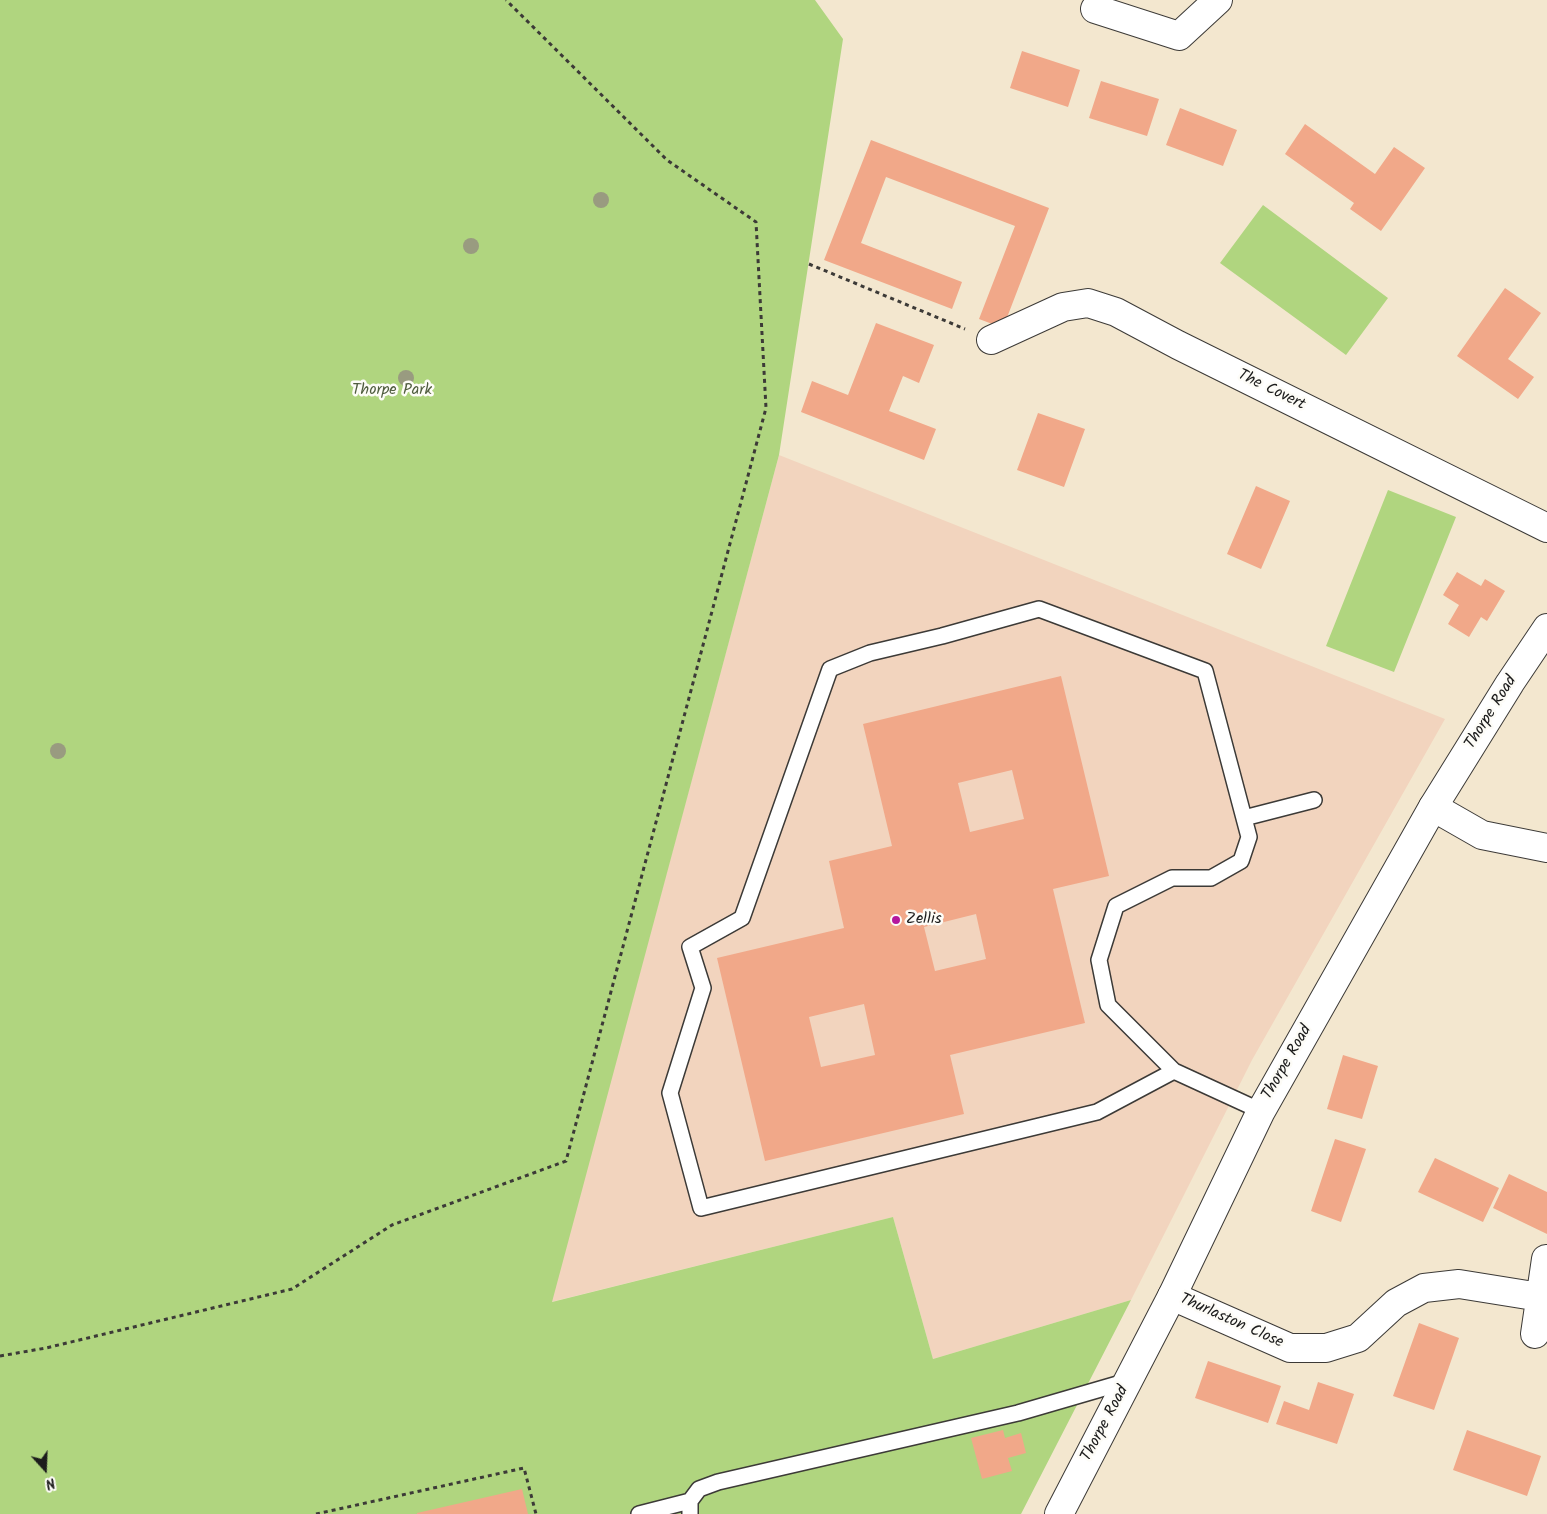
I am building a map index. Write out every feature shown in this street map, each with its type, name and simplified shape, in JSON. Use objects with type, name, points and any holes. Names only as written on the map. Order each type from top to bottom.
[{"type":"street","points":[[1095,9],[1179,36],[1218,0]]},
{"type":"street","name":"The Covert","points":[[991,340],[1063,307],[1088,304],[1116,312],[1178,345],[1547,528]]},
{"type":"street","name":"Thorpe Road","points":[[1059,1514],[1172,1296],[1261,1111],[1433,807],[1510,683],[1547,628]]},
{"type":"street","points":[[1433,807],[1482,834],[1547,848]]},
{"type":"street","points":[[1535,1334],[1546,1259]]},
{"type":"street","name":"Thurlaston Close","points":[[1172,1296],[1290,1348],[1326,1348],[1358,1338],[1396,1303],[1424,1288],[1459,1284],[1540,1297]]},
{"type":"lane","points":[[1174,1071],[1097,1112],[701,1208],[670,1093],[703,988],[690,947],[742,918],[830,669],[870,653],[942,636],[1039,609],[1205,671],[1249,837],[1241,861],[1211,878],[1172,878],[1116,906],[1099,960],[1108,1005],[1174,1071],[1261,1111]]},
{"type":"lane","points":[[1244,818],[1314,800]]},
{"type":"lane","points":[[639,1514],[690,1508],[699,1489],[718,1482],[1018,1413],[1128,1381]]},
{"type":"path","points":[[0,1356],[46,1348],[292,1289],[392,1225],[566,1161],[766,408],[756,222],[667,160],[506,0]]},
{"type":"path","points":[[809,264],[991,340]]},
{"type":"path","points":[[316,1514],[524,1468],[536,1514]]},
{"type":"shaded area","points":[[779,455],[1445,719],[1252,1060],[1131,1300],[933,1359],[893,1217],[551,1302]]},
{"type":"green space","name":"Thorpe Park","points":[[0,0],[815,0],[843,39],[779,455],[552,1302],[893,1217],[933,1359],[1131,1300],[1021,1514],[0,1514]]},
{"type":"green space","points":[[1263,205],[1388,298],[1346,355],[1220,263]]},
{"type":"green space","points":[[1388,490],[1456,517],[1394,672],[1326,646]]},
{"type":"building","points":[[1022,51],[1080,70],[1068,107],[1010,88]]},
{"type":"building","points":[[1101,81],[1159,99],[1147,136],[1089,118]]},
{"type":"building","points":[[1180,108],[1237,130],[1223,166],[1166,145]]},
{"type":"building","points":[[1305,124],[1375,174],[1394,147],[1425,168],[1381,231],[1350,209],[1354,203],[1285,154]]},
{"type":"building","points":[[871,140],[1049,208],[1003,328],[979,319],[1015,226],[886,177],[861,243],[962,282],[952,309],[824,260]]},
{"type":"building","points":[[1505,288],[1541,313],[1508,359],[1534,377],[1518,399],[1457,356]]},
{"type":"building","points":[[876,323],[934,345],[919,383],[903,376],[889,411],[936,429],[924,460],[801,412],[812,381],[848,395]]},
{"type":"building","points":[[1038,413],[1085,429],[1064,487],[1017,470]]},
{"type":"building","points":[[1256,486],[1290,501],[1261,569],[1227,554]]},
{"type":"building","points":[[1457,572],[1481,586],[1485,579],[1505,591],[1487,621],[1481,617],[1469,637],[1448,624],[1459,605],[1443,595]]},
{"type":"building","name":"Zellis","points":[[1061,676],[1109,876],[1053,889],[1085,1023],[950,1055],[964,1114],[765,1161],[717,958],[844,928],[829,861],[892,846],[863,724]],"holes":[[[1012,770],[1024,819],[970,832],[958,783]],[[976,914],[986,959],[935,971],[924,927]],[[864,1004],[875,1055],[821,1067],[809,1017]]]},
{"type":"building","points":[[1343,1055],[1378,1066],[1362,1119],[1327,1109]]},
{"type":"building","points":[[1335,1139],[1366,1149],[1341,1222],[1311,1211]]},
{"type":"building","points":[[1435,1158],[1499,1188],[1483,1222],[1418,1192]]},
{"type":"building","points":[[1509,1174],[1547,1192],[1547,1234],[1493,1208]]},
{"type":"building","points":[[1419,1323],[1459,1338],[1434,1410],[1393,1396]]},
{"type":"building","points":[[1208,1361],[1281,1386],[1268,1423],[1195,1398]]},
{"type":"building","points":[[1318,1382],[1354,1394],[1337,1444],[1276,1424],[1284,1401],[1309,1410]]},
{"type":"building","points":[[1003,1430],[1005,1438],[1021,1433],[1026,1453],[1008,1458],[1012,1471],[982,1479],[971,1438]]},
{"type":"building","points":[[1467,1430],[1541,1456],[1527,1496],[1453,1470]]},
{"type":"building","points":[[522,1489],[528,1514],[417,1514],[417,1513]]},
{"type":"place","name":"Zellis","points":[[896,920]]}]
